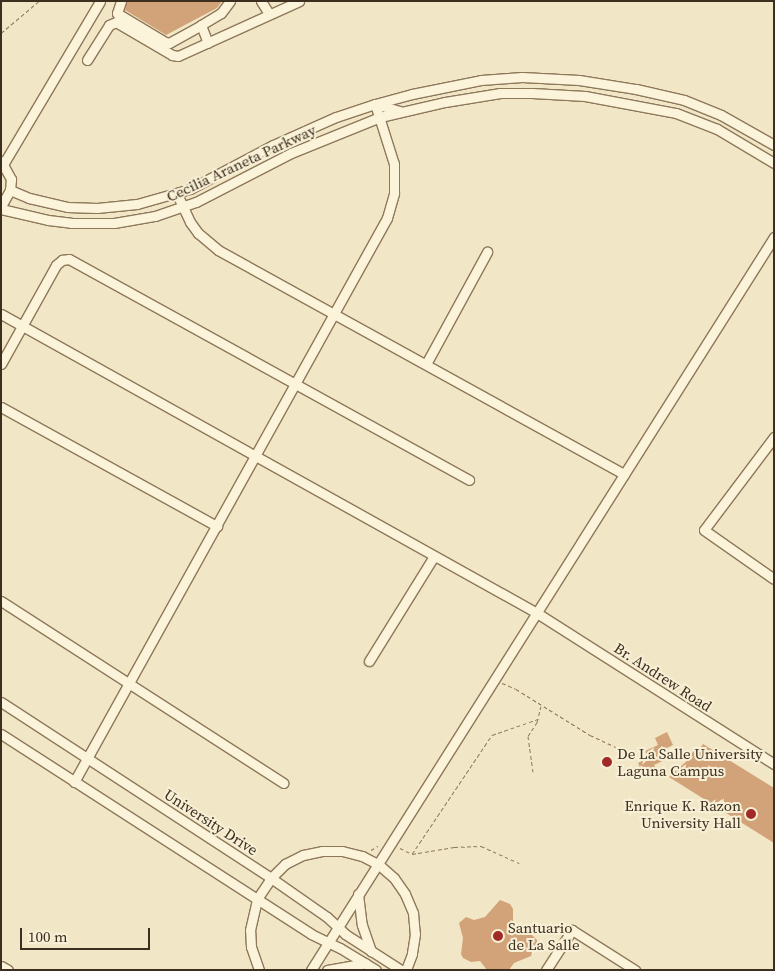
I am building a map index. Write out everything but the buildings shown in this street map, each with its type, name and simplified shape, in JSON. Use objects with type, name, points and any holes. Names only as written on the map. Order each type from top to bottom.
[{"type":"street","points":[[1,207],[10,190],[11,180],[3,162],[100,1]]},
{"type":"street","points":[[121,1],[117,13],[169,43],[221,13],[230,1]]},
{"type":"street","points":[[261,1],[269,14]]},
{"type":"street","points":[[87,60],[109,25],[116,22],[172,55],[178,56],[299,1]]},
{"type":"street","points":[[201,25],[208,43]]},
{"type":"street","name":"Cecilia Araneta Parkway","points":[[10,190],[51,204],[82,208],[137,204],[177,194],[203,183],[288,138],[376,104],[412,94],[481,80],[522,77],[579,80],[636,89],[684,100],[721,115],[774,145]]},
{"type":"street","name":"Cecilia Araneta Parkway","points":[[1,207],[60,222],[99,223],[141,219],[183,208],[299,150],[380,117],[400,111],[500,93],[560,94],[593,97],[650,107],[698,121],[737,140],[774,163]]},
{"type":"street","points":[[74,782],[387,218],[392,206],[394,193],[394,164],[376,104]]},
{"type":"street","name":"Cecilia Araneta Parkway","points":[[376,104],[400,111]]},
{"type":"street","points":[[177,194],[190,222],[208,243],[624,474]]},
{"type":"street","points":[[311,970],[774,237]]},
{"type":"street","points":[[426,364],[487,252]]},
{"type":"street","points":[[1,364],[56,265],[62,260],[69,259],[469,480]]},
{"type":"street","name":"Br. Andrew Road","points":[[1,314],[254,457],[537,613],[774,764]]},
{"type":"street","points":[[1,407],[217,526]]},
{"type":"street","points":[[774,437],[704,530],[774,579]]},
{"type":"street","points":[[368,661],[434,556]]},
{"type":"street","points":[[1,601],[283,784]]},
{"type":"street","name":"University Drive","points":[[1,702],[271,878],[326,916],[337,927],[401,970]]},
{"type":"street","points":[[1,734],[311,934],[376,970]]},
{"type":"street","points":[[259,970],[251,947],[250,930],[257,899],[271,878],[285,864],[303,855],[322,851],[342,851],[362,856],[377,863],[394,878],[405,894],[413,913],[415,934],[412,954],[406,970]]},
{"type":"street","points":[[358,894],[362,925],[371,951]]},
{"type":"street","points":[[546,970],[572,930],[635,970]]},
{"type":"street","points":[[327,970],[365,963]]},
{"type":"street","points":[[1,966],[8,970]]},
{"type":"path","points":[[1,33],[40,1]]},
{"type":"path","points":[[494,680],[516,689],[590,735],[637,757]]},
{"type":"path","points":[[533,772],[528,736],[538,719],[542,705]]},
{"type":"path","points":[[412,854],[492,735],[538,719]]},
{"type":"path","points":[[390,844],[412,854],[454,847],[482,846],[520,863]]},
{"type":"place","name":"De La Salle University Laguna Campus","points":[[607,762]]},
{"type":"place","name":"Enrique K. Razon University Hall","points":[[751,814]]},
{"type":"place","name":"Santuario de La Salle","points":[[498,936]]}]
